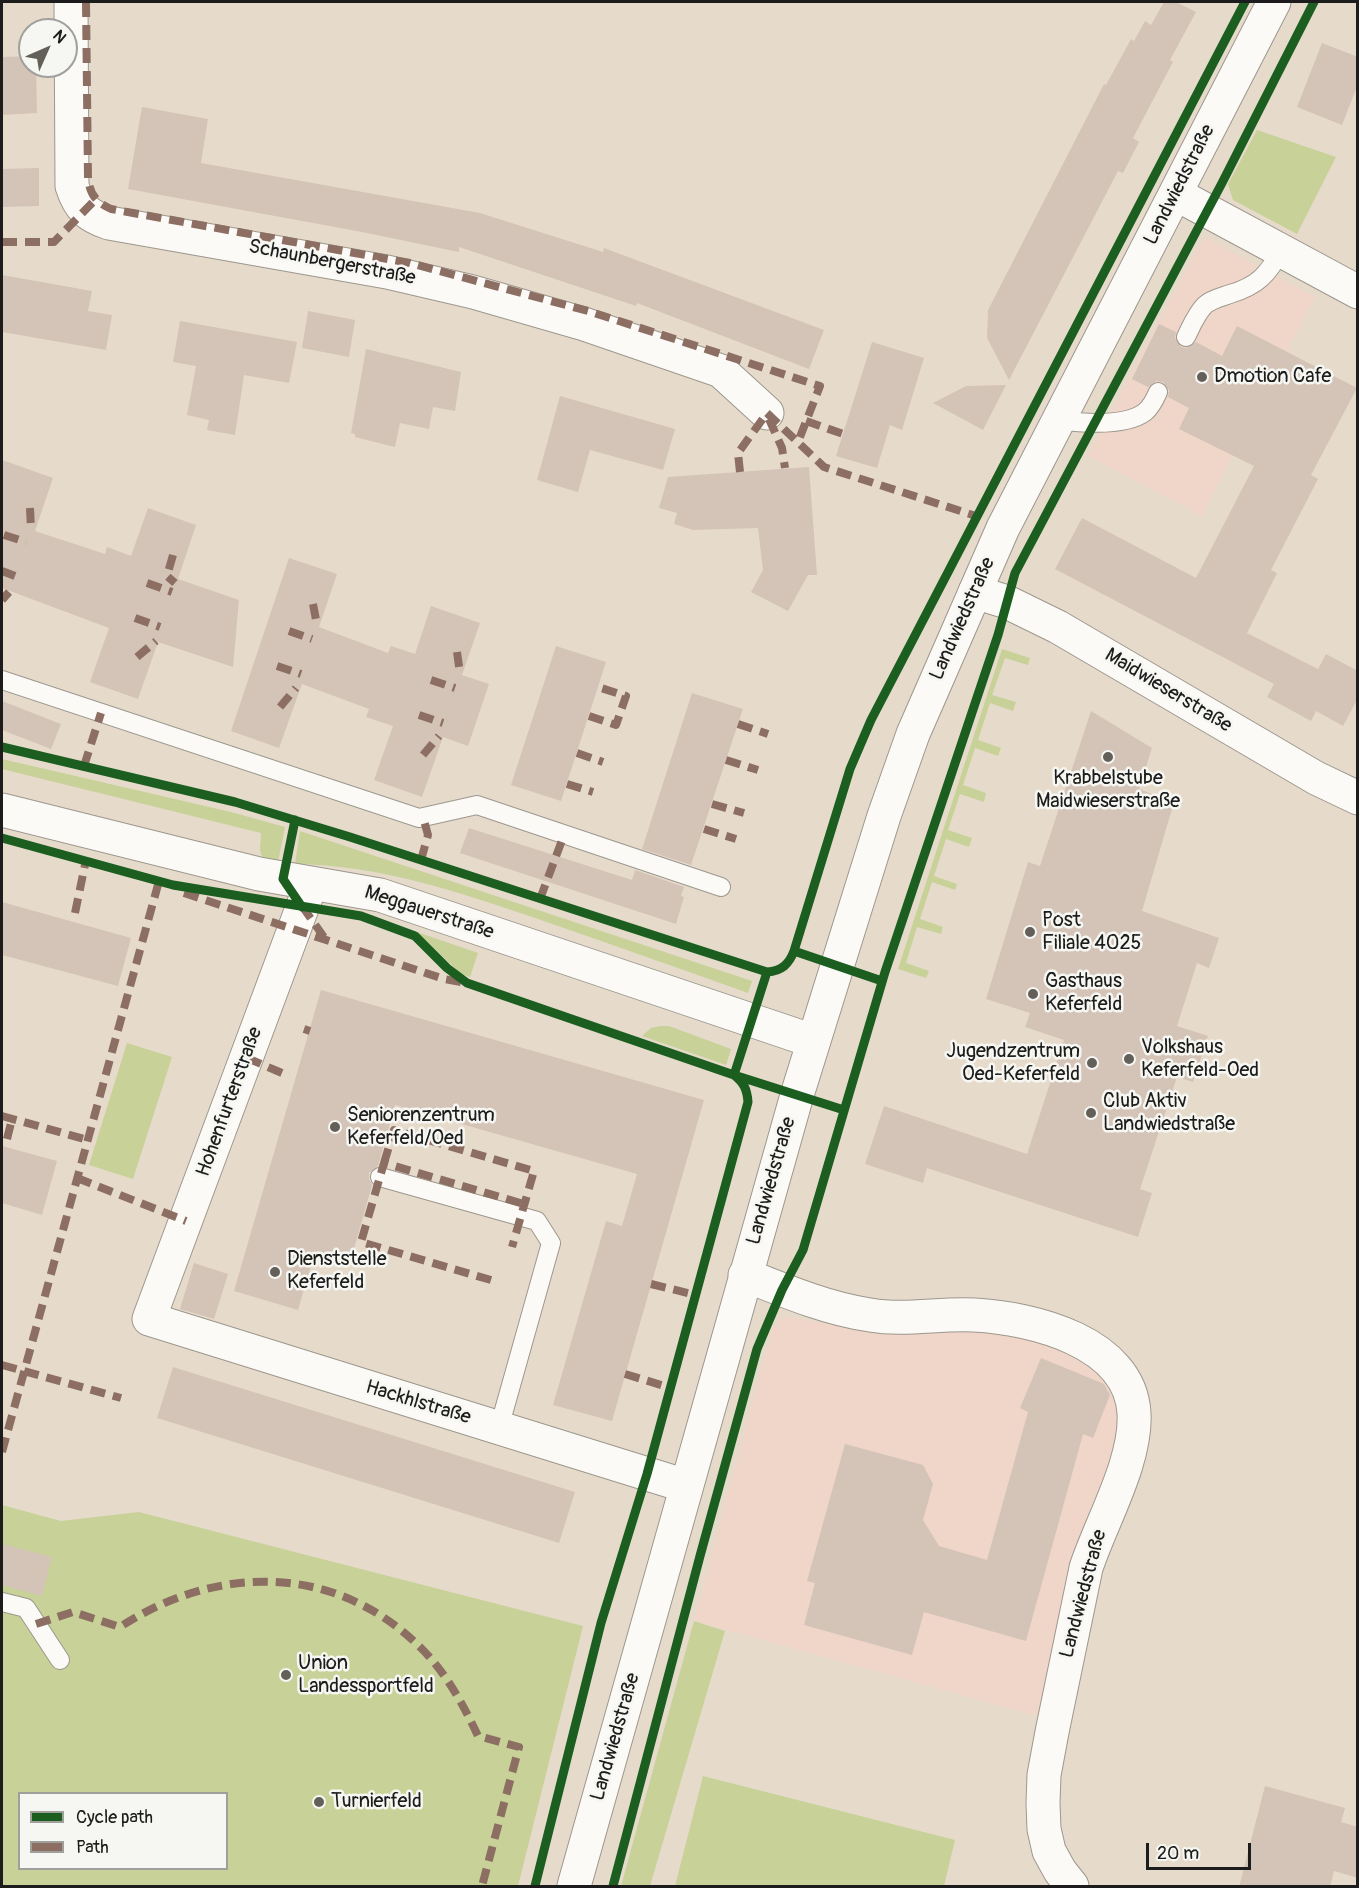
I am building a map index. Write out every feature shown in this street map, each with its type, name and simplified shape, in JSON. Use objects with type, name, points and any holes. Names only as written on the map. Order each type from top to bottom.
[{"type":"street","name":"Schaunbergerstraße","points":[[71,2],[72,186],[81,205],[95,218],[109,223],[387,272],[473,292],[584,324],[721,371],[767,413]]},
{"type":"street","name":"Landwiedstraße","points":[[574,1887],[745,1275],[813,1041],[884,816],[910,744],[1003,528],[1274,2]]},
{"type":"street","points":[[1176,194],[1358,292]]},
{"type":"street","name":"Maidwieserstraße","points":[[975,592],[1008,602],[1058,627],[1316,778],[1358,798]]},
{"type":"street","name":"Meggauerstraße","points":[[2,810],[259,874],[380,895],[813,1041]]},
{"type":"street","name":"Hohenfurterstraße","points":[[149,1319],[311,884]]},
{"type":"street","name":"Landwiedstraße","points":[[745,1275],[782,1290],[870,1315],[920,1317],[971,1314],[998,1316],[1029,1324],[1075,1338],[1091,1346],[1110,1361],[1124,1377],[1131,1396],[1134,1414],[1131,1443],[1120,1479],[1086,1568],[1044,1775],[1044,1829],[1049,1851],[1072,1887]]},
{"type":"street","name":"Hackhlstraße","points":[[149,1319],[686,1486]]},
{"type":"lane","points":[[1186,338],[1198,314],[1205,306],[1213,300],[1247,289],[1257,282],[1272,268],[1281,250]]},
{"type":"lane","points":[[1058,420],[1092,424],[1134,417],[1146,412],[1158,392]]},
{"type":"lane","points":[[2,680],[419,818],[477,805],[721,887]]},
{"type":"lane","points":[[380,1177],[537,1221],[551,1244],[499,1428]]},
{"type":"lane","points":[[2,1602],[26,1608],[60,1660]]},
{"type":"shaded area","name":"Dmotion Cafe","points":[[1207,238],[1315,297],[1202,516],[1088,456],[1199,246],[1203,239]]},
{"type":"shaded area","points":[[783,1317],[857,1330],[906,1333],[974,1329],[1029,1335],[1081,1357],[1112,1382],[1122,1415],[1044,1718],[694,1621],[772,1329]]},
{"type":"green space","points":[[1257,130],[1336,157],[1297,234],[1233,200],[1228,184]]},
{"type":"green space","points":[[1002,649],[1030,658],[1028,665],[1005,658],[992,695],[1016,702],[1013,711],[990,703],[978,740],[1001,748],[998,756],[975,748],[963,785],[986,793],[984,802],[960,794],[948,830],[972,838],[969,847],[946,839],[934,876],[957,884],[955,890],[932,882],[920,919],[943,927],[941,934],[917,927],[906,963],[929,971],[926,978],[898,969]]},
{"type":"green space","points":[[2,759],[231,812],[285,827],[278,862],[263,860],[260,850],[261,833],[2,769]]},
{"type":"green space","points":[[300,831],[752,981],[748,993],[449,890],[357,869],[295,864]]},
{"type":"green space","points":[[417,932],[478,953],[470,977],[461,974]]},
{"type":"green space","points":[[669,1026],[731,1049],[726,1065],[642,1036],[651,1028]]},
{"type":"green space","points":[[127,1043],[172,1057],[133,1179],[89,1165]]},
{"type":"green space","name":"Union Landessportfeld","points":[[2,1505],[61,1521],[139,1512],[583,1626],[518,1886],[2,1886]]},
{"type":"green space","points":[[694,1621],[725,1631],[650,1886],[621,1886]]},
{"type":"green space","points":[[703,1776],[955,1840],[944,1886],[675,1886]]},
{"type":"building","points":[[1164,2],[1176,2],[1196,12],[1133,138],[1139,142],[1123,173],[1118,171],[1009,380],[987,338],[988,310],[1104,84],[1106,85],[1131,39],[1134,41],[1145,21],[1151,25]]},
{"type":"building","points":[[1322,43],[1358,57],[1358,84],[1342,125],[1297,107]]},
{"type":"building","points":[[18,56],[18,78],[36,78],[37,113],[2,115],[2,57]]},
{"type":"building","points":[[142,107],[208,119],[201,163],[480,213],[603,252],[604,248],[824,330],[809,369],[637,303],[636,306],[459,247],[459,252],[128,189]]},
{"type":"building","points":[[39,168],[39,206],[2,207],[2,169]]},
{"type":"building","points":[[2,275],[92,291],[88,311],[112,315],[106,350],[2,332]]},
{"type":"building","points":[[308,311],[355,320],[349,357],[302,348]]},
{"type":"building","points":[[180,321],[297,342],[289,383],[244,375],[235,435],[207,430],[209,420],[187,415],[196,366],[173,362]]},
{"type":"building","points":[[1159,324],[1176,332],[1175,338],[1181,347],[1187,348],[1196,342],[1222,356],[1237,326],[1357,388],[1311,475],[1318,479],[1271,570],[1277,573],[1247,633],[1318,669],[1326,654],[1358,671],[1358,698],[1343,726],[1316,711],[1311,721],[1267,697],[1274,684],[1055,569],[1082,518],[1196,578],[1254,466],[1179,429],[1189,408],[1168,397],[1169,390],[1163,382],[1156,381],[1148,387],[1132,379]]},
{"type":"building","points":[[872,342],[924,358],[902,430],[890,425],[877,468],[836,456]]},
{"type":"building","points":[[366,349],[461,372],[455,411],[433,407],[429,429],[400,423],[395,447],[355,437],[355,434],[351,433]]},
{"type":"building","points":[[1006,385],[983,430],[933,403],[966,386]]},
{"type":"building","points":[[560,396],[675,429],[663,470],[590,450],[578,492],[537,480]]},
{"type":"building","points":[[2,460],[53,478],[35,531],[105,554],[107,547],[131,556],[148,508],[196,525],[178,579],[239,600],[233,667],[158,642],[138,699],[90,682],[109,628],[2,588]]},
{"type":"building","points":[[809,467],[817,575],[808,575],[788,611],[751,592],[763,570],[758,528],[693,530],[674,524],[677,513],[659,508],[668,477]]},
{"type":"building","points":[[289,558],[337,574],[319,627],[388,653],[391,646],[415,654],[431,606],[480,623],[462,675],[489,684],[468,746],[443,737],[422,797],[374,780],[393,726],[366,717],[369,709],[302,684],[279,748],[231,731]]},
{"type":"building","points":[[556,646],[606,662],[561,801],[511,785]]},
{"type":"building","points":[[692,693],[743,709],[691,865],[642,849]]},
{"type":"building","points":[[2,701],[61,724],[51,749],[2,730]]},
{"type":"building","name":"Volkshaus Keferfeld-Oed","points":[[1091,711],[1152,748],[1139,789],[1174,802],[1142,911],[1219,938],[1209,968],[1197,963],[1177,1026],[1208,1036],[1193,1082],[1177,1077],[1140,1189],[1152,1193],[1138,1237],[927,1168],[923,1183],[865,1164],[884,1106],[1027,1154],[1064,1040],[1025,1027],[1030,1013],[986,999],[1028,862],[1040,866]]},
{"type":"building","points":[[469,828],[632,880],[635,870],[684,887],[681,896],[684,897],[676,924],[460,853]]},
{"type":"building","points":[[2,902],[131,938],[118,986],[2,955]]},
{"type":"building","points":[[321,990],[704,1100],[612,1421],[553,1405],[606,1221],[622,1226],[637,1174],[395,1105],[378,1166],[369,1173],[372,1185],[350,1263],[315,1252],[298,1310],[234,1291]]},
{"type":"building","points":[[2,1146],[57,1161],[42,1215],[2,1203]]},
{"type":"building","points":[[194,1263],[228,1274],[214,1319],[180,1309]]},
{"type":"building","points":[[1041,1358],[1104,1384],[1110,1395],[1093,1438],[1083,1434],[1026,1641],[924,1612],[912,1655],[804,1625],[815,1583],[807,1581],[845,1444],[923,1465],[933,1484],[923,1520],[939,1546],[987,1560],[1028,1412],[1020,1408]]},
{"type":"building","points":[[173,1367],[575,1492],[559,1543],[157,1418]]},
{"type":"building","points":[[2,1544],[52,1557],[42,1596],[2,1585]]},
{"type":"building","points":[[1265,1786],[1345,1808],[1341,1822],[1358,1827],[1358,1878],[1334,1871],[1330,1887],[1239,1887]]},
{"type":"marked path","points":[[86,2],[88,178],[92,193],[106,206],[111,209],[410,263],[588,311],[820,386],[798,442]]},
{"type":"marked path","points":[[2,242],[54,242],[95,200]]},
{"type":"marked path","points":[[767,413],[824,467],[976,516]]},
{"type":"marked path","points":[[740,472],[738,453],[767,413]]},
{"type":"marked path","points":[[769,419],[782,448],[785,468]]},
{"type":"marked path","points":[[806,421],[843,434]]},
{"type":"marked path","points":[[30,508],[31,529]]},
{"type":"marked path","points":[[4,535],[26,542]]},
{"type":"marked path","points":[[173,555],[167,576],[175,583]]},
{"type":"marked path","points":[[2,571],[15,576]]},
{"type":"marked path","points":[[147,583],[172,592]]},
{"type":"marked path","points":[[2,600],[9,592]]},
{"type":"marked path","points":[[313,604],[317,625]]},
{"type":"marked path","points":[[135,618],[160,627]]},
{"type":"marked path","points":[[289,631],[312,639]]},
{"type":"marked path","points":[[137,657],[156,641]]},
{"type":"marked path","points":[[457,652],[460,673]]},
{"type":"marked path","points":[[277,666],[301,674]]},
{"type":"marked path","points":[[431,680],[455,688]]},
{"type":"marked path","points":[[589,716],[616,725],[626,696],[598,687]]},
{"type":"marked path","points":[[280,707],[296,688]]},
{"type":"marked path","points":[[84,766],[101,713]]},
{"type":"marked path","points":[[419,715],[443,723]]},
{"type":"marked path","points":[[738,724],[768,734]]},
{"type":"marked path","points":[[423,755],[439,736]]},
{"type":"marked path","points":[[577,753],[603,762]]},
{"type":"marked path","points":[[726,760],[758,770]]},
{"type":"marked path","points":[[567,784],[593,792]]},
{"type":"marked path","points":[[712,804],[744,813]]},
{"type":"marked path","points":[[421,860],[428,835],[423,817]]},
{"type":"marked path","points":[[704,829],[736,839]]},
{"type":"marked path","points":[[540,899],[564,835]]},
{"type":"marked path","points":[[75,913],[86,860]]},
{"type":"marked path","points":[[2,1452],[159,881]]},
{"type":"marked path","points":[[184,893],[444,979],[461,982]]},
{"type":"marked path","points":[[302,906],[326,940]]},
{"type":"marked path","points":[[304,1029],[310,1031]]},
{"type":"marked path","points":[[247,1058],[289,1076]]},
{"type":"marked path","points":[[2,1116],[88,1140]]},
{"type":"marked path","points":[[7,1139],[12,1119]]},
{"type":"marked path","points":[[384,1163],[394,1130],[534,1171],[512,1247]]},
{"type":"marked path","points":[[491,1280],[361,1242],[384,1163],[524,1204]]},
{"type":"marked path","points":[[77,1178],[186,1221]]},
{"type":"marked path","points":[[651,1284],[696,1295]]},
{"type":"marked path","points":[[2,1365],[121,1398]]},
{"type":"marked path","points":[[625,1374],[671,1388]]},
{"type":"marked path","points":[[36,1624],[73,1612],[120,1627],[157,1606],[196,1592],[235,1584],[275,1582],[314,1587],[352,1600],[388,1620],[421,1648],[446,1678],[478,1736],[519,1747],[482,1886]]},
{"type":"cycle path","points":[[2,747],[235,802],[767,972],[781,968],[790,960],[794,951],[850,769],[871,720],[1245,2]]},
{"type":"cycle path","points":[[613,1886],[757,1349],[782,1290],[803,1250],[885,972],[998,635],[1015,573],[1222,183],[1314,2]]},
{"type":"cycle path","points":[[295,820],[283,879],[302,907]]},
{"type":"cycle path","points":[[2,838],[173,885],[361,916],[415,936],[447,968],[467,983],[734,1075],[844,1110]]},
{"type":"cycle path","points":[[794,951],[882,981]]},
{"type":"cycle path","points":[[734,1075],[767,972]]},
{"type":"cycle path","points":[[535,1886],[601,1623],[647,1474],[748,1102],[744,1087],[734,1075]]},
{"type":"place","name":"Dmotion Cafe","points":[[1202,377]]},
{"type":"place","name":"Krabbelstube Maidwieserstraße","points":[[1108,757]]},
{"type":"place","name":"Post Filiale 4025","points":[[1030,932]]},
{"type":"place","name":"Gasthaus Keferfeld","points":[[1033,994]]},
{"type":"place","name":"Volkshaus Keferfeld-Oed","points":[[1129,1059]]},
{"type":"place","name":"Jugendzentrum Oed-Keferfeld","points":[[1092,1063]]},
{"type":"place","name":"Club Aktiv Landwiedstraße","points":[[1091,1113]]},
{"type":"place","name":"Seniorenzentrum Keferfeld/Oed","points":[[335,1127]]},
{"type":"place","name":"Dienststelle Keferfeld","points":[[275,1272]]},
{"type":"place","name":"Union Landessportfeld","points":[[286,1675]]},
{"type":"place","name":"Turnierfeld","points":[[319,1802]]}]
